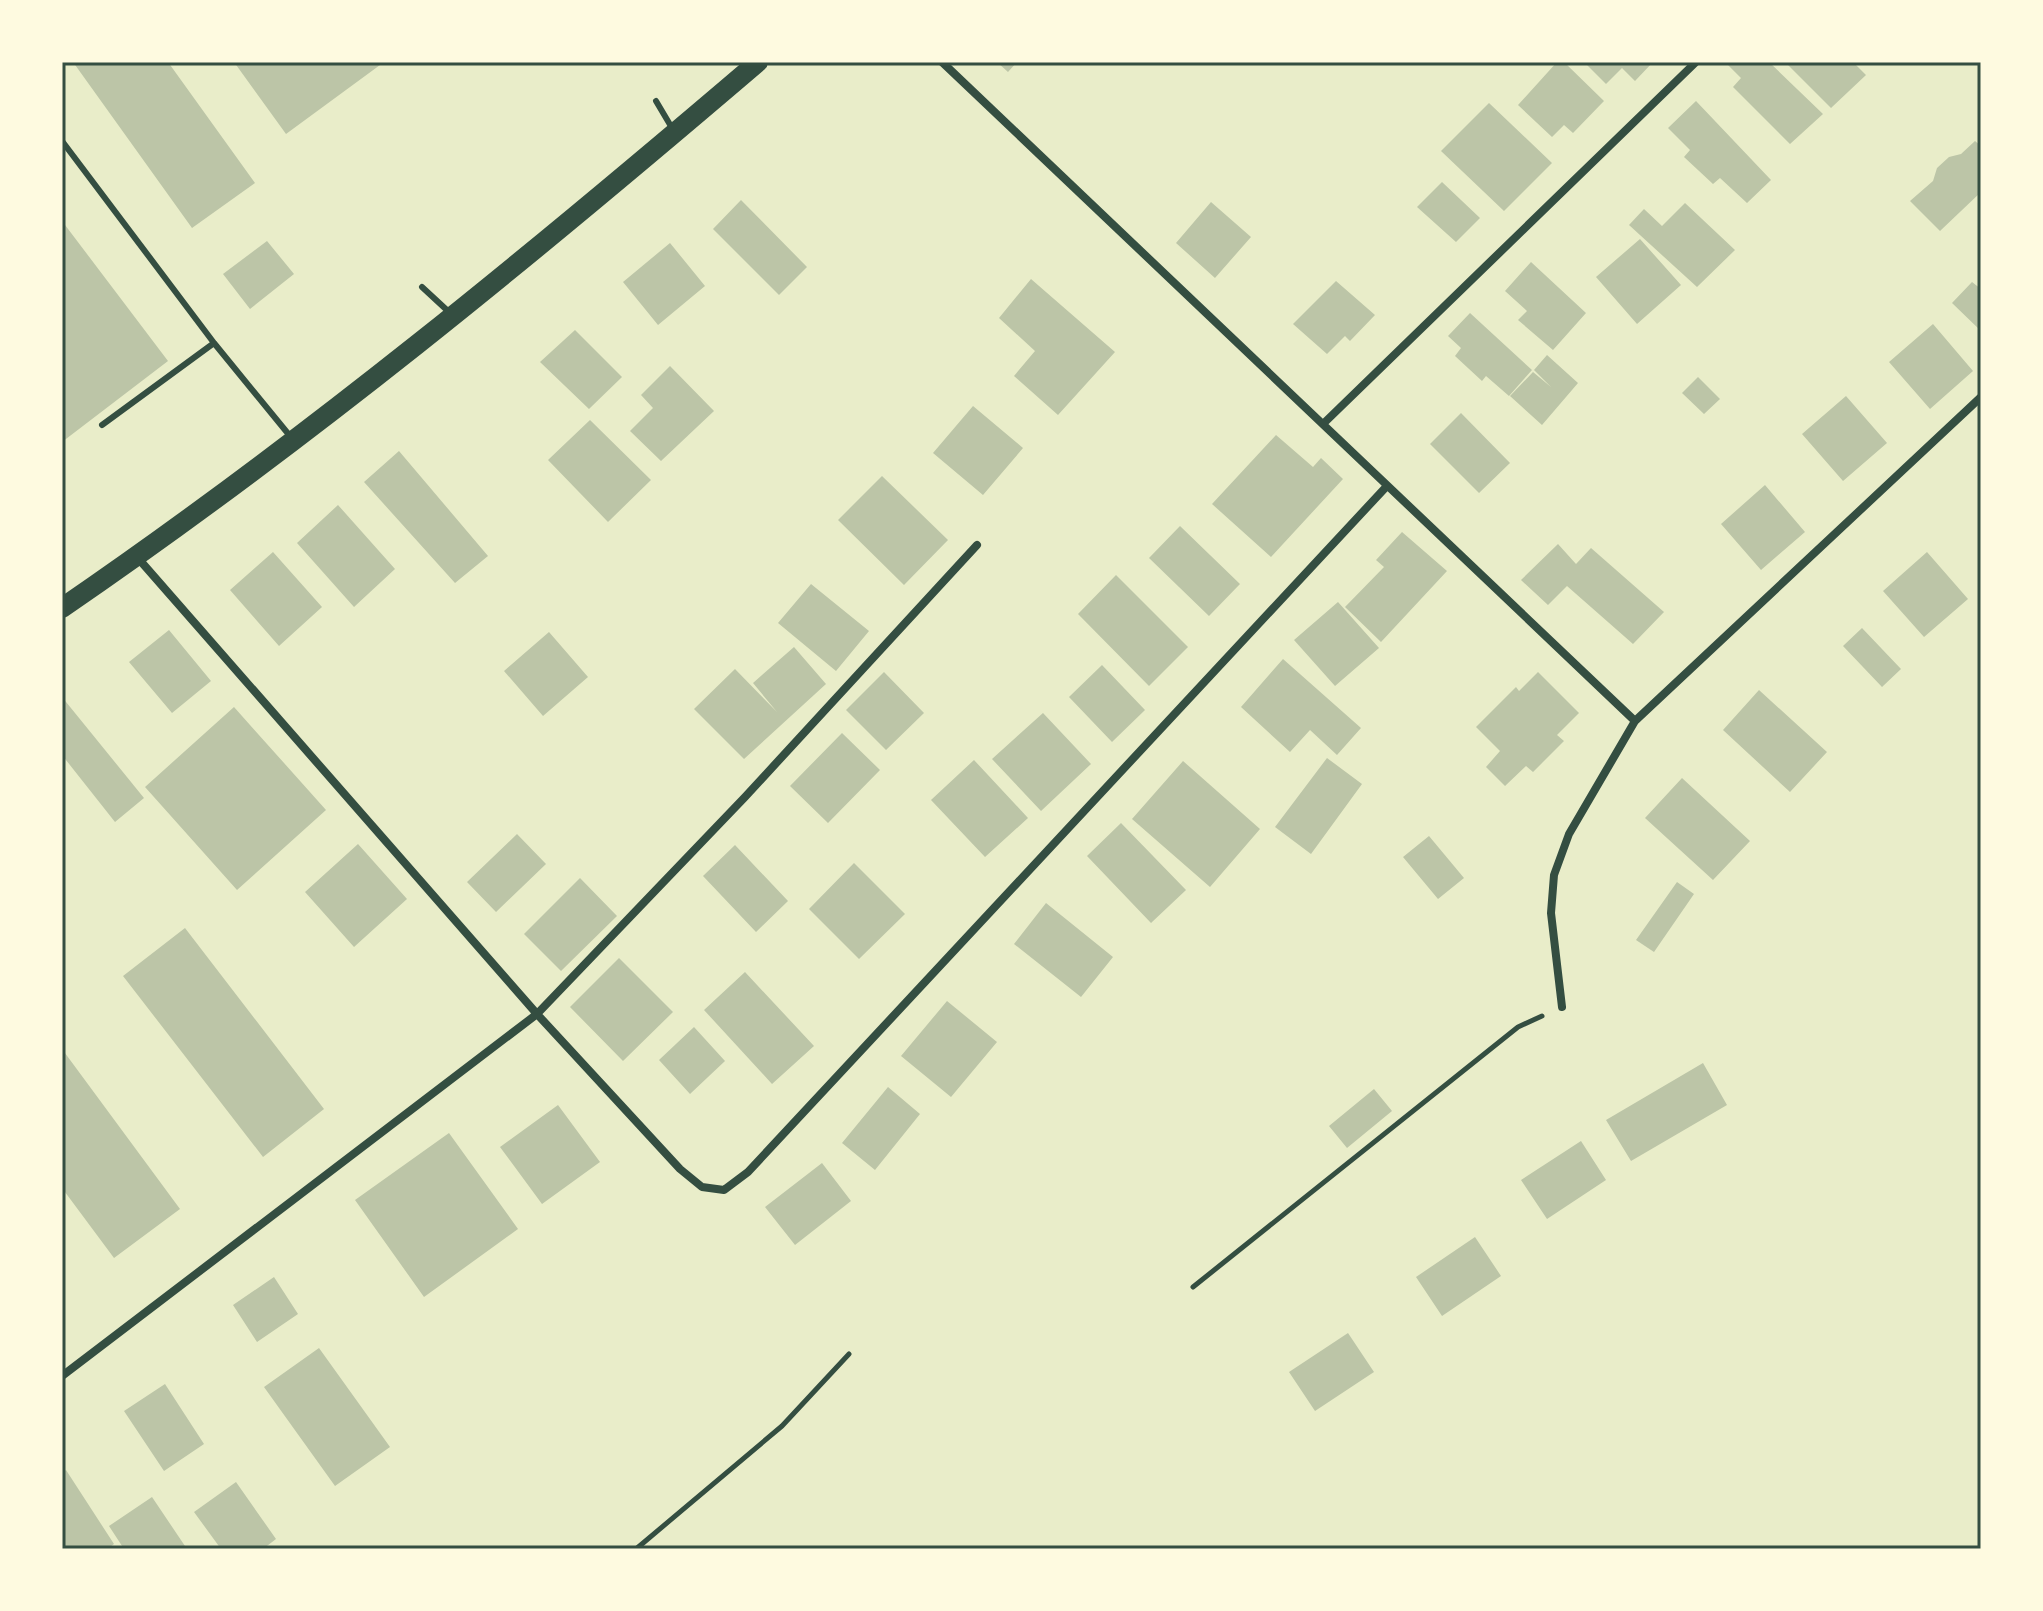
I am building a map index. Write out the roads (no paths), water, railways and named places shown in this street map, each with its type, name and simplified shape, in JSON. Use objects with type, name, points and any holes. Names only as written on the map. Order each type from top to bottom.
[{"type":"main road","points":[[62,608],[295,442],[455,317],[676,135],[758,62]]},
{"type":"street","points":[[942,62],[1635,721]]},
{"type":"street","points":[[1323,424],[1696,62]]},
{"type":"street","points":[[1562,1007],[1551,913],[1554,875],[1569,834],[1635,721],[1981,397]]},
{"type":"street","points":[[137,557],[537,1014],[680,1169],[702,1187],[724,1190],[748,1172],[1386,487]]},
{"type":"street","points":[[62,1376],[537,1014],[745,797],[977,545]]},
{"type":"lane","points":[[656,101],[676,135]]},
{"type":"lane","points":[[62,141],[214,343],[295,442]]},
{"type":"lane","points":[[422,287],[455,317]]},
{"type":"lane","points":[[102,425],[214,343]]}]
